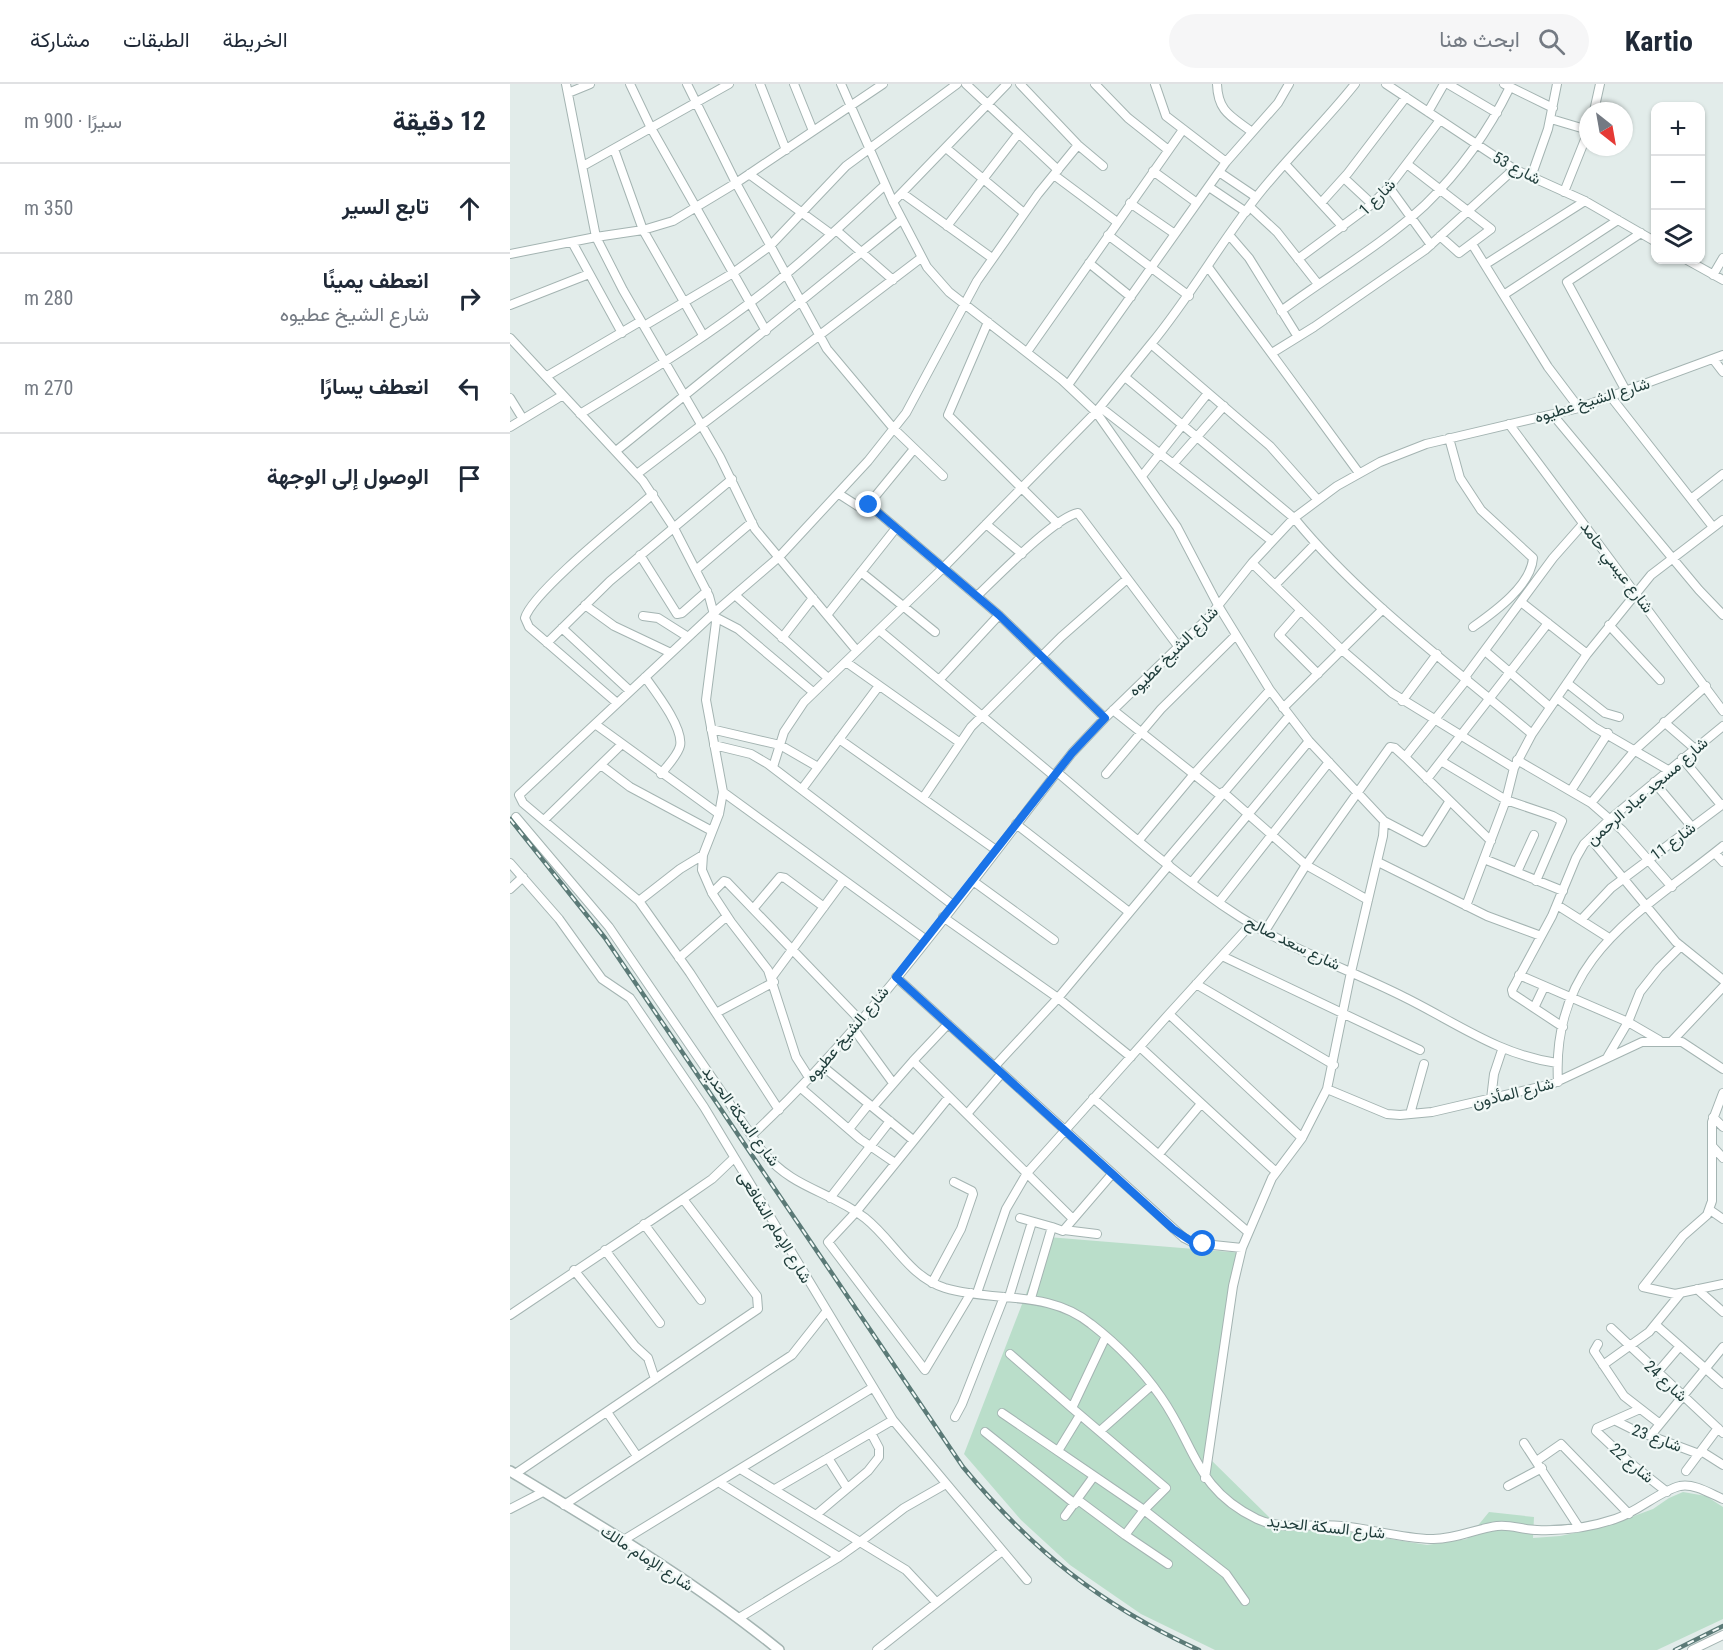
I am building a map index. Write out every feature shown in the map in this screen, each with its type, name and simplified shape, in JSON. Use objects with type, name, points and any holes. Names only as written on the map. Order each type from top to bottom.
[{"type":"street","points":[[566,84],[596,237],[642,324],[732,479],[752,522],[858,651]]},
{"type":"street","points":[[568,93],[590,84]]},
{"type":"street","points":[[630,84],[651,128],[766,331]]},
{"type":"street","points":[[687,84],[735,183],[820,337],[842,369],[894,429],[944,476]]},
{"type":"street","points":[[583,166],[729,84]]},
{"type":"street","points":[[760,84],[786,150]]},
{"type":"street","points":[[794,84],[813,132]]},
{"type":"street","points":[[841,84],[849,107],[901,220],[921,258],[940,283],[1098,410],[1160,452],[1272,541]]},
{"type":"street","points":[[510,254],[643,230],[673,221],[786,150],[883,84]]},
{"type":"street","points":[[547,376],[733,273],[770,246],[846,166],[957,84]]},
{"type":"street","points":[[966,84],[1056,172],[1117,222]]},
{"type":"street","points":[[893,202],[1007,84]]},
{"type":"street","points":[[1020,84],[1078,145],[1103,166]]},
{"type":"street","points":[[1095,84],[1128,118],[1167,149]]},
{"type":"street","points":[[1155,84],[1166,116],[1182,131],[1226,162]]},
{"type":"street","points":[[1217,84],[1218,97],[1223,110],[1252,132]]},
{"type":"street","points":[[1068,385],[1226,162],[1278,103],[1289,84]]},
{"type":"street","points":[[773,767],[780,745],[795,713],[813,692],[943,568],[1098,410],[1189,296],[1256,197],[1326,120],[1355,84]]},
{"type":"street","name":"شارع 53","points":[[1386,84],[1514,169],[1585,201],[1651,239]]},
{"type":"street","points":[[1428,112],[1446,84],[1497,113]]},
{"type":"street","points":[[1531,177],[1551,119],[1557,84]]},
{"type":"street","points":[[1595,102],[1600,84]]},
{"type":"street","points":[[1281,311],[1411,217],[1440,189],[1497,113],[1508,85],[1553,108]]},
{"type":"street","points":[[1321,203],[1344,178],[1406,97]]},
{"type":"street","points":[[1551,119],[1579,128]]},
{"type":"street","name":"شارع 1","points":[[1298,259],[1372,204],[1389,187],[1440,120]]},
{"type":"street","points":[[1027,352],[1167,149],[1182,131]]},
{"type":"street","points":[[947,226],[1018,134]]},
{"type":"street","points":[[780,1110],[679,957],[639,901],[520,800],[519,795],[688,637],[779,557],[839,494],[894,429],[922,384],[963,303],[992,258],[1078,145]]},
{"type":"street","points":[[946,148],[1024,213]]},
{"type":"street","points":[[614,149],[643,230],[703,335]]},
{"type":"street","points":[[1564,192],[1579,154]]},
{"type":"street","points":[[1285,164],[1343,227]]},
{"type":"street","points":[[1407,164],[1491,229],[1457,253],[1440,236]]},
{"type":"street","points":[[1272,352],[1298,338],[1431,244],[1514,169]]},
{"type":"street","points":[[1153,171],[1197,203]]},
{"type":"street","points":[[1220,172],[1256,197]]},
{"type":"street","points":[[749,174],[834,232],[893,280]]},
{"type":"street","points":[[1344,178],[1372,204]]},
{"type":"street","points":[[580,414],[664,363],[750,302],[786,274],[885,185]]},
{"type":"street","points":[[1209,187],[1270,224],[1318,284]]},
{"type":"street","points":[[1389,187],[1431,244]]},
{"type":"street","points":[[902,193],[992,258]]},
{"type":"street","points":[[1486,264],[1585,201]]},
{"type":"street","points":[[1130,203],[1176,234]]},
{"type":"street","points":[[616,451],[901,220]]},
{"type":"street","points":[[1505,294],[1618,220]]},
{"type":"street","points":[[1626,392],[1567,282],[1641,233]]},
{"type":"street","points":[[1108,236],[1189,296]]},
{"type":"street","points":[[1230,236],[1249,258],[1298,338]]},
{"type":"street","points":[[572,242],[622,333]]},
{"type":"street","points":[[1472,244],[1548,367],[1580,408]]},
{"type":"street","points":[[638,474],[921,258]]},
{"type":"street","points":[[1713,275],[1723,258]]},
{"type":"street","points":[[1089,263],[1131,297]]},
{"type":"street","points":[[1694,264],[1723,280]]},
{"type":"street","points":[[1208,267],[1359,473]]},
{"type":"street","points":[[510,305],[590,274]]},
{"type":"street","points":[[988,322],[948,415],[1058,524]]},
{"type":"street","points":[[510,338],[638,474],[674,528],[707,591],[715,614],[706,692],[723,792],[719,814],[703,855],[702,870],[712,893],[762,960],[773,979],[796,1057],[810,1079]]},
{"type":"street","points":[[1152,344],[1275,451],[1317,499]]},
{"type":"street","name":"شارع الشيخ عطيوه","points":[[752,1136],[810,1079],[860,1020],[1056,774],[1105,718],[1219,607],[1252,563],[1294,518],[1317,499],[1359,473],[1403,453],[1449,438],[1580,408],[1723,356]]},
{"type":"street","points":[[1713,359],[1723,372]]},
{"type":"street","points":[[1125,377],[1198,435],[1294,518],[1316,544],[1383,609],[1532,734]]},
{"type":"street","points":[[1142,476],[1208,393]]},
{"type":"street","points":[[510,427],[563,395]]},
{"type":"street","points":[[1611,397],[1713,527]]},
{"type":"street","points":[[510,398],[523,419]]},
{"type":"street","points":[[1174,463],[1224,406]]},
{"type":"street","points":[[1098,410],[1177,527],[1219,607],[1270,690],[1309,741],[1384,821],[1424,842],[1449,802]]},
{"type":"street","points":[[1553,415],[1672,558],[1723,615]]},
{"type":"street","name":"شارع عيسي حامد","points":[[1509,424],[1723,711]]},
{"type":"street","points":[[1449,438],[1460,478],[1481,510],[1533,558],[1533,565],[1516,591],[1499,608],[1473,627]]},
{"type":"street","points":[[839,494],[862,511],[914,449]]},
{"type":"street","points":[[1691,499],[1723,474]]},
{"type":"street","points":[[548,643],[585,605],[640,555],[732,479]]},
{"type":"street","points":[[617,704],[526,623],[528,609],[598,541],[653,494]]},
{"type":"street","points":[[869,505],[999,615],[1105,718]]},
{"type":"street","points":[[977,596],[1058,524],[1075,513],[1080,514],[1178,646]]},
{"type":"street","points":[[1466,906],[1506,800],[1516,764],[1532,734],[1587,654],[1636,592],[1672,558],[1723,520]]},
{"type":"street","points":[[697,569],[752,522]]},
{"type":"street","points":[[986,524],[1022,554]]},
{"type":"street","points":[[1405,757],[1435,721],[1553,558],[1583,524]]},
{"type":"street","points":[[827,615],[896,528]]},
{"type":"street","points":[[1275,585],[1316,544]]},
{"type":"street","points":[[640,555],[677,614],[682,614],[707,591]]},
{"type":"street","points":[[1252,563],[1342,650],[1402,701],[1516,764],[1572,789],[1610,819],[1672,886]]},
{"type":"street","points":[[861,572],[905,605],[935,632]]},
{"type":"street","points":[[923,798],[959,742],[981,717],[1041,656],[1127,579]]},
{"type":"street","points":[[735,596],[828,678]]},
{"type":"street","points":[[782,638],[813,598]]},
{"type":"street","points":[[1521,602],[1587,654]]},
{"type":"street","points":[[585,605],[614,626],[671,653]]},
{"type":"street","points":[[1283,708],[1383,609]]},
{"type":"street","points":[[1300,611],[1279,635],[1318,674]]},
{"type":"street","points":[[715,614],[738,628],[813,692]]},
{"type":"street","points":[[939,680],[999,615]]},
{"type":"street","points":[[644,616],[658,618],[688,637]]},
{"type":"street","points":[[1427,779],[1548,623]]},
{"type":"street","points":[[1609,625],[1660,680]]},
{"type":"street","points":[[562,628],[630,691]]},
{"type":"street","name":"شارع سعد صالح","points":[[879,630],[981,717],[1167,863],[1251,924],[1405,997],[1503,1050],[1557,1063]]},
{"type":"street","points":[[1106,774],[1142,732],[1236,635]]},
{"type":"street","points":[[1485,651],[1550,708]]},
{"type":"street","points":[[1402,701],[1437,654]]},
{"type":"street","points":[[846,662],[878,687],[959,742]]},
{"type":"street","points":[[645,677],[672,718],[680,740],[680,747],[661,774]]},
{"type":"street","points":[[1567,683],[1605,713],[1620,717]]},
{"type":"street","points":[[1591,803],[1635,749],[1706,686]]},
{"type":"street","points":[[802,789],[878,687]]},
{"type":"street","points":[[1139,840],[1194,774],[1270,690]]},
{"type":"street","points":[[1557,698],[1582,719],[1668,770]]},
{"type":"street","points":[[1113,710],[1248,813],[1306,865],[1368,900]]},
{"type":"street","points":[[995,1066],[1058,998],[1222,793],[1289,716]]},
{"type":"street","points":[[1664,722],[1694,748]]},
{"type":"street","points":[[595,724],[719,814]]},
{"type":"street","name":"شارع مسجد عباد الرحمن","points":[[1534,1008],[1513,994],[1512,990],[1557,905],[1576,858],[1590,838],[1610,819],[1723,726]]},
{"type":"street","points":[[711,729],[780,745],[818,767]]},
{"type":"street","points":[[1572,789],[1608,733]]},
{"type":"street","points":[[839,739],[996,850]]},
{"type":"street","points":[[1192,882],[1309,741]]},
{"type":"street","points":[[544,820],[622,744]]},
{"type":"street","points":[[714,745],[752,754],[773,767],[953,904]]},
{"type":"street","points":[[1264,931],[1357,790],[1390,747],[1405,757],[1491,841]]},
{"type":"street","points":[[1682,758],[1722,804]]},
{"type":"street","points":[[1442,761],[1506,800],[1562,821],[1536,881]]},
{"type":"street","points":[[1218,902],[1329,762]]},
{"type":"street","points":[[601,765],[643,795],[712,831]]},
{"type":"street","points":[[1654,782],[1692,827]]},
{"type":"street","points":[[723,792],[925,939]]},
{"type":"street","name":"شارع 11","points":[[1581,920],[1602,896],[1722,804]]},
{"type":"street","name":"شارع السكة الحديد","points":[[516,817],[609,927],[752,1136],[781,1172],[804,1187],[856,1212],[882,1234],[908,1265],[932,1282],[974,1293],[1030,1298],[1068,1309],[1106,1336],[1152,1385],[1168,1408],[1205,1478],[1233,1504],[1258,1519],[1277,1524],[1341,1526],[1430,1539],[1502,1526],[1534,1530],[1604,1522],[1629,1514],[1667,1492],[1688,1486],[1719,1497]]},
{"type":"street","points":[[1205,1478],[1231,1296],[1242,1248],[1276,1172],[1302,1138],[1327,1089],[1334,1065],[1351,972],[1378,862],[1384,821]]},
{"type":"street","points":[[1016,824],[1129,912]]},
{"type":"street","points":[[1517,872],[1534,835]]},
{"type":"street","points":[[1590,838],[1681,946],[1723,980]]},
{"type":"street","points":[[1558,1082],[1557,1063],[1563,1027],[1571,1000],[1588,965],[1609,938],[1723,846]]},
{"type":"street","points":[[1715,853],[1723,862]]},
{"type":"street","points":[[639,901],[680,869],[703,855]]},
{"type":"street","points":[[1484,859],[1563,891]]},
{"type":"street","points":[[1378,862],[1500,922],[1541,936]]},
{"type":"street","name":"شارع الإمام الشافعى","points":[[510,863],[567,928],[602,979],[630,998],[704,1107],[892,1420],[1027,1580]]},
{"type":"street","points":[[510,889],[523,877]]},
{"type":"street","points":[[753,909],[776,880],[782,877],[824,907]]},
{"type":"street","points":[[712,893],[724,881],[727,882],[860,1020]]},
{"type":"street","points":[[716,1013],[773,979],[843,881]]},
{"type":"street","points":[[973,881],[1054,940]]},
{"type":"street","points":[[1557,905],[1609,938]]},
{"type":"street","points":[[679,957],[727,916]]},
{"type":"street","points":[[943,917],[1058,998],[1131,1057]]},
{"type":"street","points":[[949,1097],[856,1212],[828,1242],[922,1369],[928,1368],[974,1293],[1006,1209],[1027,1173],[1251,924]]},
{"type":"street","points":[[1607,1057],[1628,1022],[1646,983],[1681,946]]},
{"type":"street","points":[[1222,956],[1420,1050]]},
{"type":"street","points":[[1519,975],[1571,1000],[1628,1022],[1660,1041]]},
{"type":"street","points":[[896,977],[1184,1238],[1194,1243],[1242,1248]]},
{"type":"street","points":[[1196,984],[1334,1065]]},
{"type":"street","points":[[1544,987],[1534,1008],[1563,1027]]},
{"type":"street","points":[[1672,1041],[1723,987]]},
{"type":"street","points":[[1169,1014],[1302,1138]]},
{"type":"street","points":[[849,1128],[948,1024]]},
{"type":"street","points":[[853,1028],[893,1083]]},
{"type":"street","name":"شارع المأذون","points":[[1327,1089],[1372,1109],[1400,1115],[1410,1114],[1491,1099],[1558,1082],[1637,1043],[1660,1041],[1687,1044],[1723,1069]]},
{"type":"street","points":[[1140,1047],[1200,1105],[1276,1172]]},
{"type":"street","points":[[1491,1099],[1494,1074],[1503,1050]]},
{"type":"street","points":[[913,1061],[1072,1218]]},
{"type":"street","points":[[1410,1114],[1424,1064]]},
{"type":"street","points":[[821,1065],[913,1140]]},
{"type":"street","points":[[967,1114],[1002,1074]]},
{"type":"street","points":[[801,1088],[870,1146],[895,1163]]},
{"type":"street","points":[[1723,1093],[1713,1117],[1710,1210],[1683,1236],[1643,1287],[1680,1294],[1723,1284]]},
{"type":"street","points":[[1093,1098],[1248,1232]]},
{"type":"street","points":[[1158,1154],[1200,1105]]},
{"type":"street","points":[[1713,1117],[1723,1127]]},
{"type":"street","points":[[830,1198],[890,1121]]},
{"type":"street","points":[[1713,1147],[1723,1158]]},
{"type":"street","points":[[510,1315],[712,1179],[734,1158]]},
{"type":"street","points":[[1064,1230],[1112,1174]]},
{"type":"street","points":[[932,1282],[961,1229],[973,1194],[954,1182]]},
{"type":"street","points":[[512,1473],[607,1412],[754,1312],[759,1305],[757,1296],[683,1199]]},
{"type":"street","points":[[1710,1210],[1723,1219]]},
{"type":"street","points":[[1020,1218],[1064,1230],[1097,1233]]},
{"type":"street","points":[[955,1417],[963,1404],[1006,1297],[1032,1222]]},
{"type":"street","points":[[644,1224],[701,1300]]},
{"type":"street","points":[[1030,1298],[1052,1227]]},
{"type":"street","points":[[604,1250],[660,1323]]},
{"type":"street","points":[[574,1270],[635,1346],[648,1358],[655,1379]]},
{"type":"street","points":[[1697,1289],[1723,1312]]},
{"type":"street","points":[[1603,1365],[1630,1347],[1656,1325],[1680,1294]]},
{"type":"street","points":[[564,1505],[792,1355],[826,1312]]},
{"type":"street","points":[[1656,1325],[1723,1384]]},
{"type":"street","name":"شارع 24","points":[[1611,1328],[1720,1431]]},
{"type":"street","points":[[1072,1408],[1106,1336]]},
{"type":"street","points":[[1598,1344],[1593,1351],[1624,1396],[1660,1424]]},
{"type":"street","points":[[1657,1373],[1680,1346]]},
{"type":"street","points":[[1651,1435],[1721,1353]]},
{"type":"street","points":[[1010,1354],[1166,1488],[1144,1510],[1125,1535]]},
{"type":"street","points":[[1100,1431],[1152,1385]]},
{"type":"street","points":[[622,1540],[742,1470],[872,1388]]},
{"type":"street","points":[[1616,1420],[1640,1409]]},
{"type":"street","points":[[607,1412],[637,1456]]},
{"type":"street","points":[[1002,1413],[1144,1510],[1226,1574],[1245,1601]]},
{"type":"street","points":[[1058,1450],[1080,1415]]},
{"type":"street","points":[[775,1489],[892,1420]]},
{"type":"street","name":"شارع 22","points":[[1616,1420],[1598,1428],[1597,1432],[1667,1492]]},
{"type":"street","name":"شارع 23","points":[[1616,1420],[1632,1429],[1700,1452],[1723,1465]]},
{"type":"street","points":[[1686,1471],[1720,1431]]},
{"type":"street","points":[[985,1432],[1076,1502],[1168,1564]]},
{"type":"street","points":[[818,1514],[868,1471],[879,1457],[879,1448],[871,1433]]},
{"type":"street","points":[[1524,1443],[1540,1464],[1578,1526]]},
{"type":"street","points":[[1508,1486],[1540,1464],[1562,1444],[1629,1514]]},
{"type":"street","points":[[828,1458],[847,1488]]},
{"type":"street","points":[[742,1470],[818,1514],[906,1570],[936,1602]]},
{"type":"street","name":"شارع الإمام مالك","points":[[512,1473],[622,1540],[739,1618],[779,1650]]},
{"type":"street","points":[[1065,1516],[1094,1476]]},
{"type":"street","points":[[720,1483],[839,1557]]},
{"type":"street","points":[[739,1618],[839,1557],[904,1508],[945,1484]]},
{"type":"street","points":[[1719,1497],[1723,1488]]},
{"type":"street","points":[[510,1509],[543,1492]]},
{"type":"street","points":[[877,1650],[1002,1551]]},
{"type":"street","points":[[1692,1650],[1723,1635]]},
{"type":"green space","points":[[1048,1237],[1243,1253],[1206,1455],[1281,1529],[1348,1532],[1427,1545],[1467,1539],[1489,1512],[1534,1517],[1533,1538],[1560,1536],[1604,1527],[1653,1509],[1683,1492],[1706,1496],[1723,1507],[1723,1619],[1657,1650],[1215,1650],[1141,1614],[1070,1565],[1021,1520],[964,1454]]},
{"type":"railway","points":[[510,819],[605,938],[963,1467],[1015,1524],[1070,1573],[1130,1614],[1199,1650]]},
{"type":"railway","points":[[1675,1650],[1723,1626]]},
{"type":"route","points":[[869,505],[999,615],[1105,718],[1072,753],[896,977],[1173,1229],[1194,1243],[1203,1244]]}]
